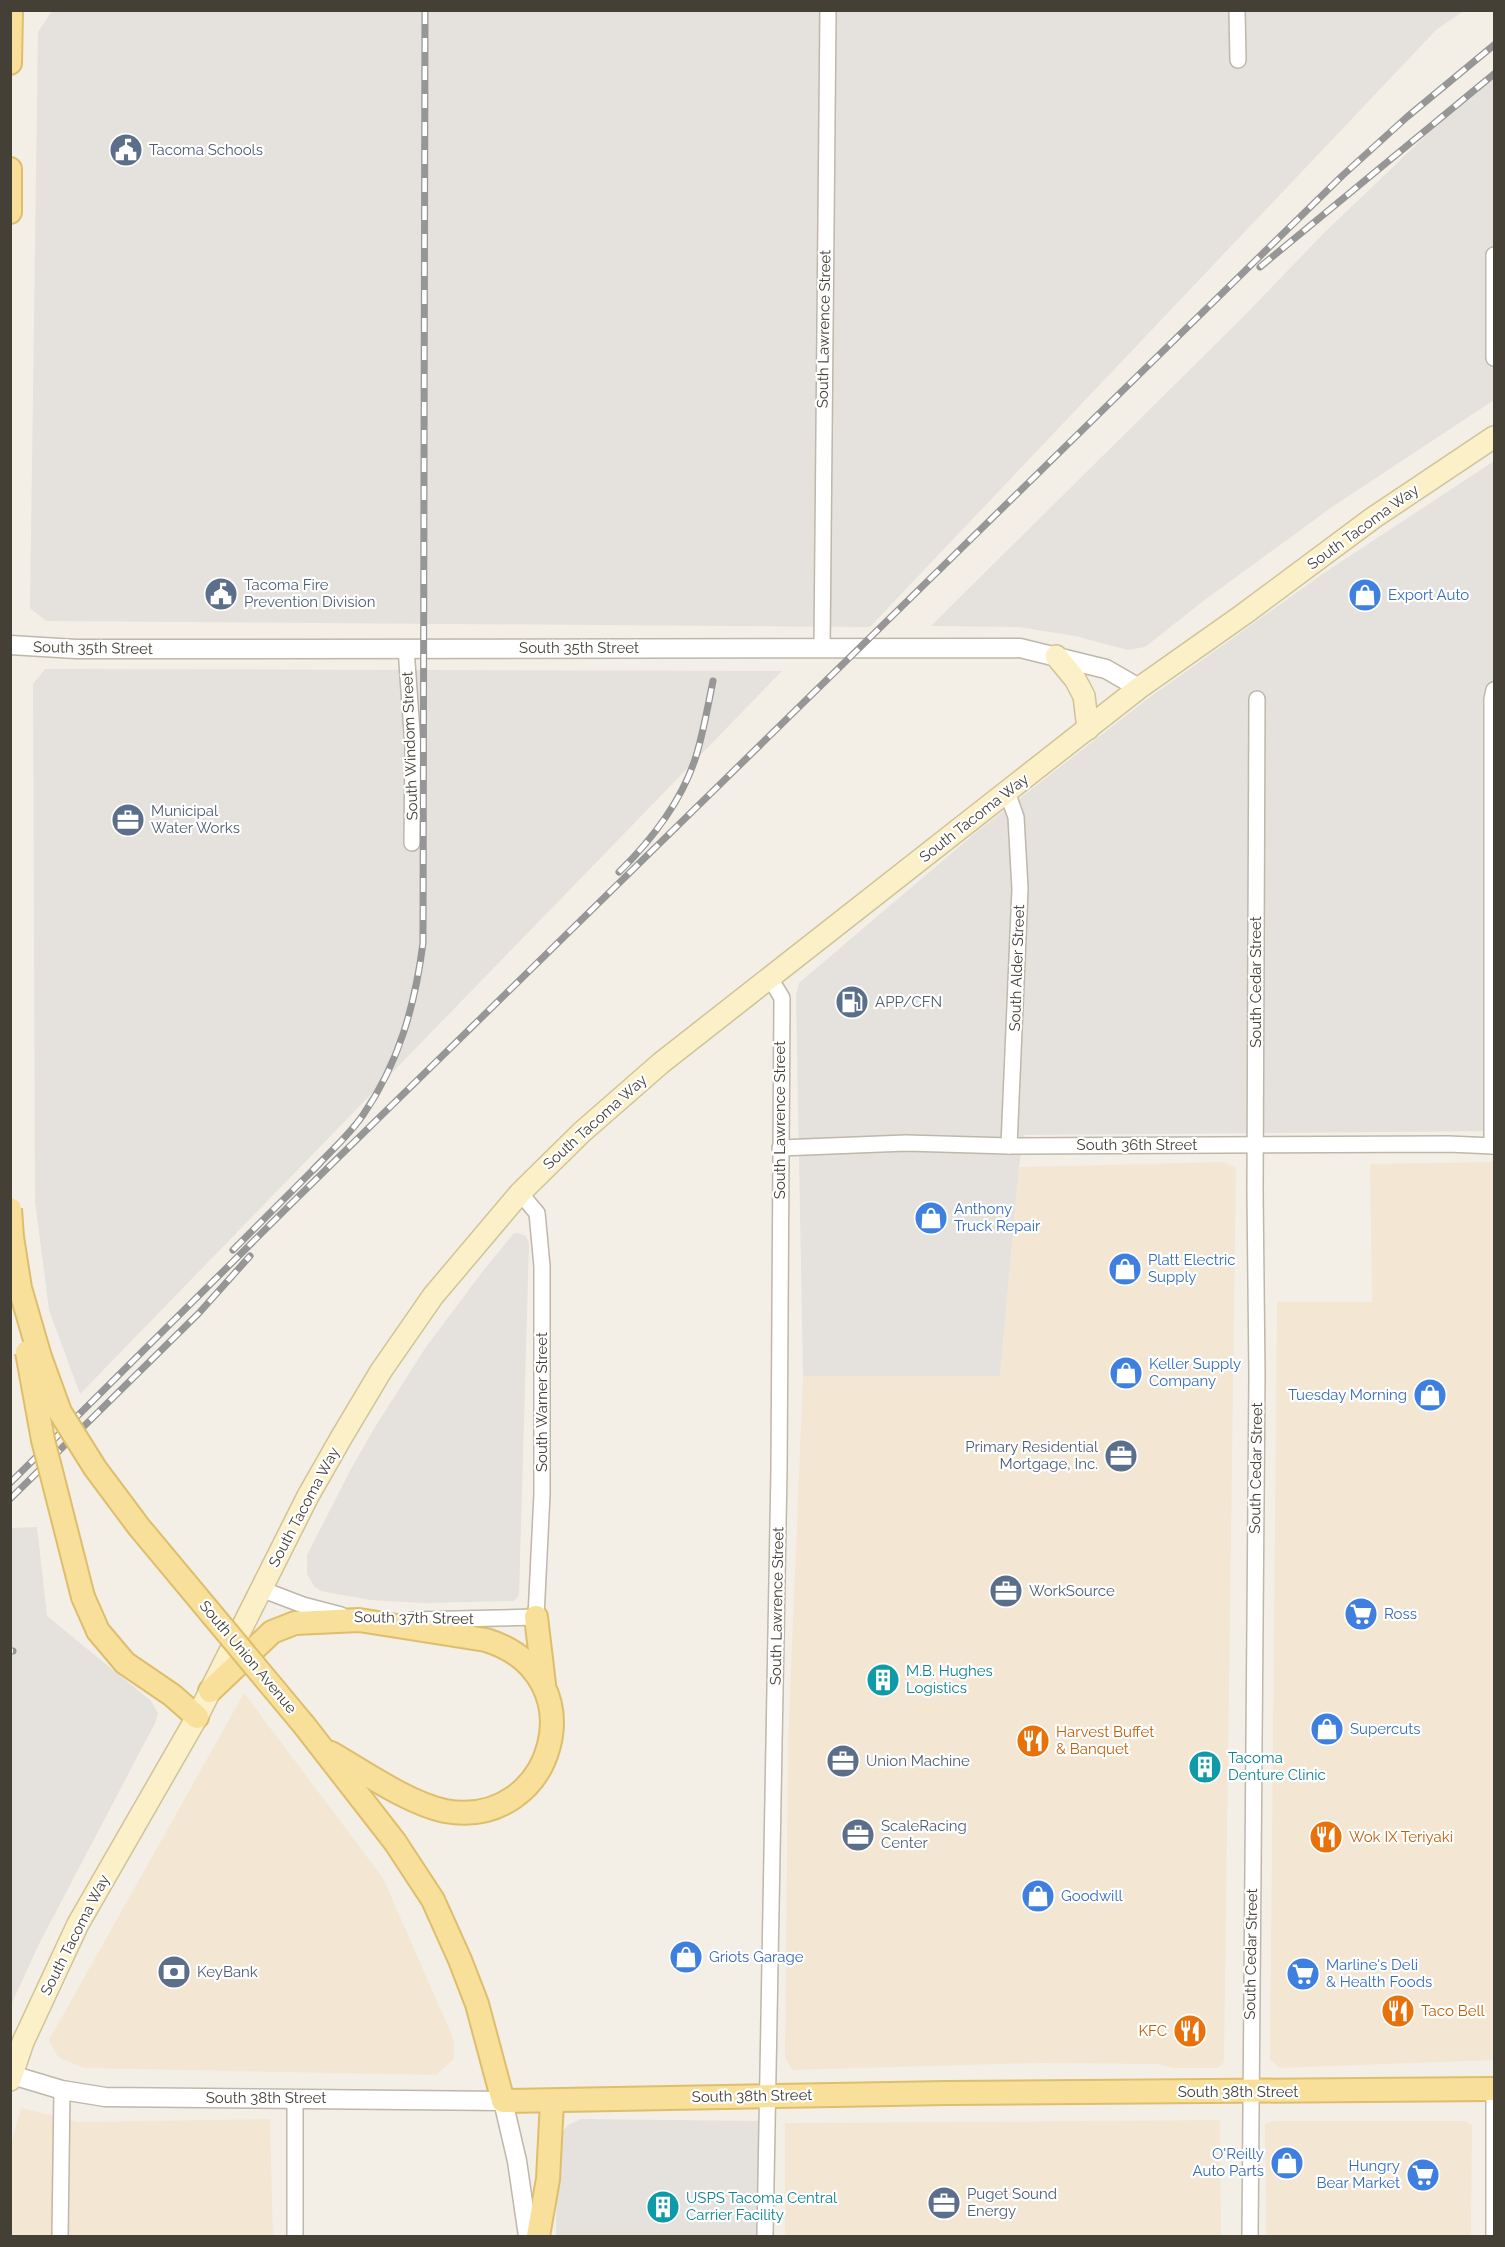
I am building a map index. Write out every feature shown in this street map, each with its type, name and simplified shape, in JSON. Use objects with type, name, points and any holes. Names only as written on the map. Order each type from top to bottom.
[{"type":"main road","points":[[10,63],[11,10]]},
{"type":"main road","points":[[10,169],[10,212]]},
{"type":"main road","name":"South Tacoma Way","points":[[11,2078],[23,2042],[78,1924],[210,1691],[308,1496],[381,1371],[433,1296],[520,1192],[633,1086],[1139,688],[1244,614],[1373,518],[1494,437]]},
{"type":"main road","points":[[1056,656],[1075,679],[1084,696],[1088,729]]},
{"type":"main road","name":"South Union Avenue","points":[[10,1209],[20,1288],[40,1357],[60,1412],[95,1468],[139,1527],[304,1725],[395,1842],[433,1900],[477,2004],[503,2101]]},
{"type":"main road","points":[[20,1288],[27,1352],[43,1440],[83,1597],[98,1631],[125,1663],[172,1695],[196,1717]]},
{"type":"main road","points":[[322,1748],[417,1802],[434,1808],[463,1813],[496,1806],[523,1790],[543,1764],[549,1746],[552,1722],[550,1701],[544,1685],[536,1617]]},
{"type":"main road","points":[[210,1691],[272,1632],[295,1623],[359,1620],[486,1641],[503,1646],[519,1656],[544,1685]]},
{"type":"main road","name":"South 38th Street","points":[[503,2101],[768,2096],[1494,2090]]},
{"type":"main road","points":[[538,2236],[548,2179],[552,2101]]},
{"type":"street","name":"South Lawrence Street","points":[[822,648],[828,10]]},
{"type":"street","points":[[1237,10],[1238,60]]},
{"type":"street","points":[[1494,255],[1494,358]]},
{"type":"street","name":"South 35th Street","points":[[10,645],[76,649],[1020,648],[1106,669],[1139,688]]},
{"type":"street","name":"South Windom Street","points":[[406,648],[413,757],[412,843]]},
{"type":"street","points":[[1493,1146],[1492,699],[1494,690]]},
{"type":"street","name":"South Cedar Street","points":[[1250,2236],[1257,1393],[1257,699]]},
{"type":"street","name":"South Alder Street","points":[[1007,792],[1016,817],[1020,889],[1010,1146]]},
{"type":"street","name":"South Lawrence Street","points":[[765,2236],[780,1378],[782,998],[770,978]]},
{"type":"street","name":"South 36th Street","points":[[780,1148],[906,1143],[1010,1146],[1448,1144],[1493,1146]]},
{"type":"street","name":"South Warner Street","points":[[520,1192],[537,1213],[542,1266],[542,1494],[536,1617]]},
{"type":"street","name":"South 37th Street","points":[[261,1589],[303,1605],[359,1620],[536,1617]]},
{"type":"street","name":"South 38th Street","points":[[11,2078],[105,2097],[503,2101]]},
{"type":"street","points":[[60,2236],[62,2090]]},
{"type":"street","points":[[1494,2090],[1494,2234]]},
{"type":"street","points":[[295,2098],[295,2236]]},
{"type":"street","points":[[503,2101],[517,2162],[528,2236]]},
{"type":"shaded area","points":[[52,11],[1464,11],[1437,29],[870,627],[46,621],[30,608],[38,32]]},
{"type":"shaded area","points":[[1494,78],[1494,400],[1332,507],[1206,599],[1145,647],[1128,650],[1075,636],[1019,627],[931,626],[1243,317],[1325,232],[1463,100]]},
{"type":"shaded area","points":[[1494,461],[1494,1131],[1024,1135],[1019,1167],[1000,1376],[803,1376],[796,995],[799,983],[974,834],[1146,700],[1324,573]]},
{"type":"shaded area","points":[[45,669],[782,671],[80,1394],[49,1310],[35,1201],[33,684]]},
{"type":"shaded area","points":[[1225,1162],[1236,1168],[1224,2062],[1218,2068],[1173,2068],[1157,2064],[1038,2063],[792,2070],[785,2058],[788,1743],[803,1376],[1000,1376],[1019,1167]]},
{"type":"shaded area","points":[[1494,1162],[1494,2060],[1280,2068],[1270,2059],[1277,1302],[1372,1302],[1370,1164]]},
{"type":"shaded area","points":[[513,1234],[526,1236],[529,1243],[519,1595],[514,1601],[423,1603],[370,1600],[321,1591],[314,1586],[307,1574],[307,1555],[351,1469],[426,1347],[483,1271]]},
{"type":"shaded area","points":[[37,1527],[47,1616],[151,1701],[158,1713],[155,1723],[39,1944],[11,2005],[11,1528]]},
{"type":"shaded area","points":[[244,1693],[383,1878],[454,2040],[454,2059],[436,2075],[84,2068],[58,2057],[49,2040]]},
{"type":"shaded area","points":[[21,2108],[78,2122],[270,2119],[273,2236],[11,2236],[11,2144]]},
{"type":"shaded area","points":[[581,2119],[760,2121],[760,2236],[556,2236],[557,2143],[559,2136],[568,2125]]},
{"type":"shaded area","points":[[1220,2120],[1221,2236],[785,2236],[785,2123]]},
{"type":"shaded area","points":[[1273,2121],[1465,2121],[1472,2125],[1471,2236],[1266,2236],[1265,2124]]},
{"type":"railway","points":[[314,1169],[358,1122],[386,1075],[404,1033],[420,966],[423,943],[425,10]]},
{"type":"railway","points":[[10,1483],[299,1196],[1343,175],[1407,117],[1494,45]]},
{"type":"railway","points":[[1260,267],[1494,74]]},
{"type":"railway","points":[[619,872],[655,832],[684,786],[699,744],[713,681]]},
{"type":"railway","points":[[233,1250],[320,1163]]},
{"type":"railway","points":[[10,1499],[199,1313],[250,1256]]},
{"type":"place","name":"Tacoma Schools","points":[[126,150]]},
{"type":"place","name":"Tacoma Fire Prevention Division","points":[[221,594]]},
{"type":"place","name":"Export Auto","points":[[1365,595]]},
{"type":"place","name":"Municipal Water Works","points":[[128,820]]},
{"type":"place","name":"APP/CFN","points":[[852,1002]]},
{"type":"place","name":"Anthony Truck Repair","points":[[931,1218]]},
{"type":"place","name":"Platt Electric Supply","points":[[1125,1269]]},
{"type":"place","name":"Keller Supply Company","points":[[1126,1373]]},
{"type":"place","name":"Tuesday Morning","points":[[1430,1395]]},
{"type":"place","name":"Primary Residential Mortgage, Inc.","points":[[1121,1456]]},
{"type":"place","name":"WorkSource","points":[[1006,1591]]},
{"type":"place","name":"Ross","points":[[1361,1614]]},
{"type":"place","name":"M.B. Hughes Logistics","points":[[883,1680]]},
{"type":"place","name":"Supercuts","points":[[1327,1729]]},
{"type":"place","name":"Harvest Buffet & Banquet","points":[[1033,1741]]},
{"type":"place","name":"Union Machine","points":[[843,1761]]},
{"type":"place","name":"Tacoma Denture Clinic","points":[[1205,1767]]},
{"type":"place","name":"ScaleRacing Center","points":[[858,1835]]},
{"type":"place","name":"Wok IX Teriyaki","points":[[1326,1837]]},
{"type":"place","name":"Goodwill","points":[[1038,1896]]},
{"type":"place","name":"Griots Garage","points":[[686,1957]]},
{"type":"place","name":"KeyBank","points":[[174,1972]]},
{"type":"place","name":"Marline's Deli & Health Foods","points":[[1303,1974]]},
{"type":"place","name":"Taco Bell","points":[[1398,2011]]},
{"type":"place","name":"KFC","points":[[1190,2031]]},
{"type":"place","name":"O'Reilly Auto Parts","points":[[1287,2163]]},
{"type":"place","name":"Hungry Bear Market","points":[[1423,2175]]},
{"type":"place","name":"Puget Sound Energy","points":[[944,2203]]},
{"type":"place","name":"USPS Tacoma Central Carrier Facility","points":[[663,2207]]}]
